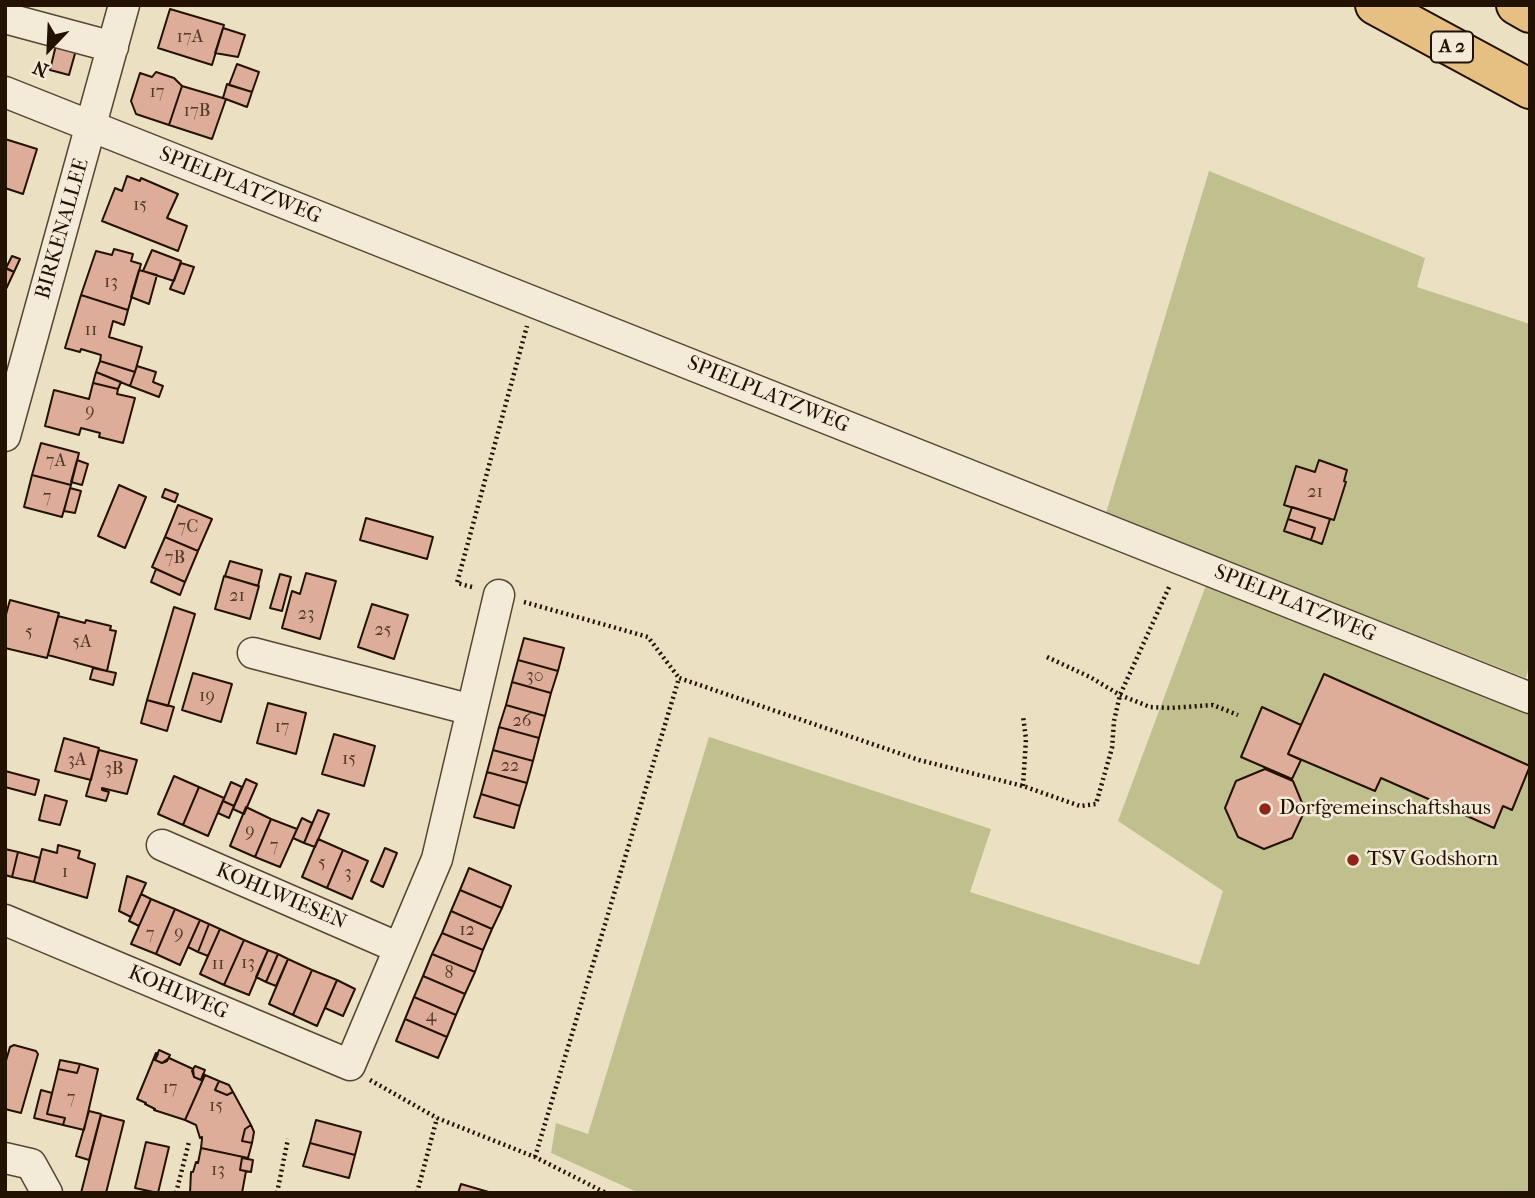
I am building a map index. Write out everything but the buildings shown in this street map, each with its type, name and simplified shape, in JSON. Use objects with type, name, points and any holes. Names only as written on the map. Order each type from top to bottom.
[{"type":"highway","name":"A 2","points":[[1375,5],[1530,89]]},
{"type":"highway","points":[[1516,5],[1530,13]]},
{"type":"street","name":"BIRKENALLEE","points":[[8,419],[124,5]]},
{"type":"street","points":[[5,18],[113,47]]},
{"type":"street","name":"SPIELPLATZWEG","points":[[5,92],[1530,698]]},
{"type":"street","points":[[350,1065],[437,859],[499,595]]},
{"type":"street","points":[[253,653],[472,710]]},
{"type":"street","name":"KOHLWIESEN","points":[[162,845],[399,948]]},
{"type":"street","name":"KOHLWEG","points":[[5,920],[350,1065]]},
{"type":"street","points":[[5,1158],[31,1164],[47,1193]]},
{"type":"path","points":[[533,302],[457,583],[648,637],[679,678],[919,760],[1023,786],[1080,806],[1096,804],[1112,748],[1120,695],[1182,559]]},
{"type":"path","points":[[1047,657],[1090,677],[1120,695],[1150,707],[1213,705],[1238,715]]},
{"type":"path","points":[[535,1157],[679,678]]},
{"type":"path","points":[[1023,716],[1026,739],[1023,786]]},
{"type":"path","points":[[350,1065],[362,1075],[437,1118],[535,1157],[607,1193]]},
{"type":"path","points":[[417,1193],[437,1118]]},
{"type":"path","points":[[278,1193],[288,1139]]},
{"type":"path","points":[[176,1193],[189,1142]]},
{"type":"green space","points":[[1209,171],[1425,258],[1417,287],[1530,324],[1530,662],[1526,678],[1106,513]]},
{"type":"green space","name":"TSV Godshorn","points":[[1206,585],[1530,714],[1530,1193],[639,1193],[551,1153],[556,1123],[588,1134],[709,737],[991,829],[970,892],[1199,965],[1223,891],[1118,821]]},
{"type":"place","name":"Dorfgemeinschaftshaus","points":[[1265,809]]},
{"type":"place","name":"TSV Godshorn","points":[[1353,860]]}]
